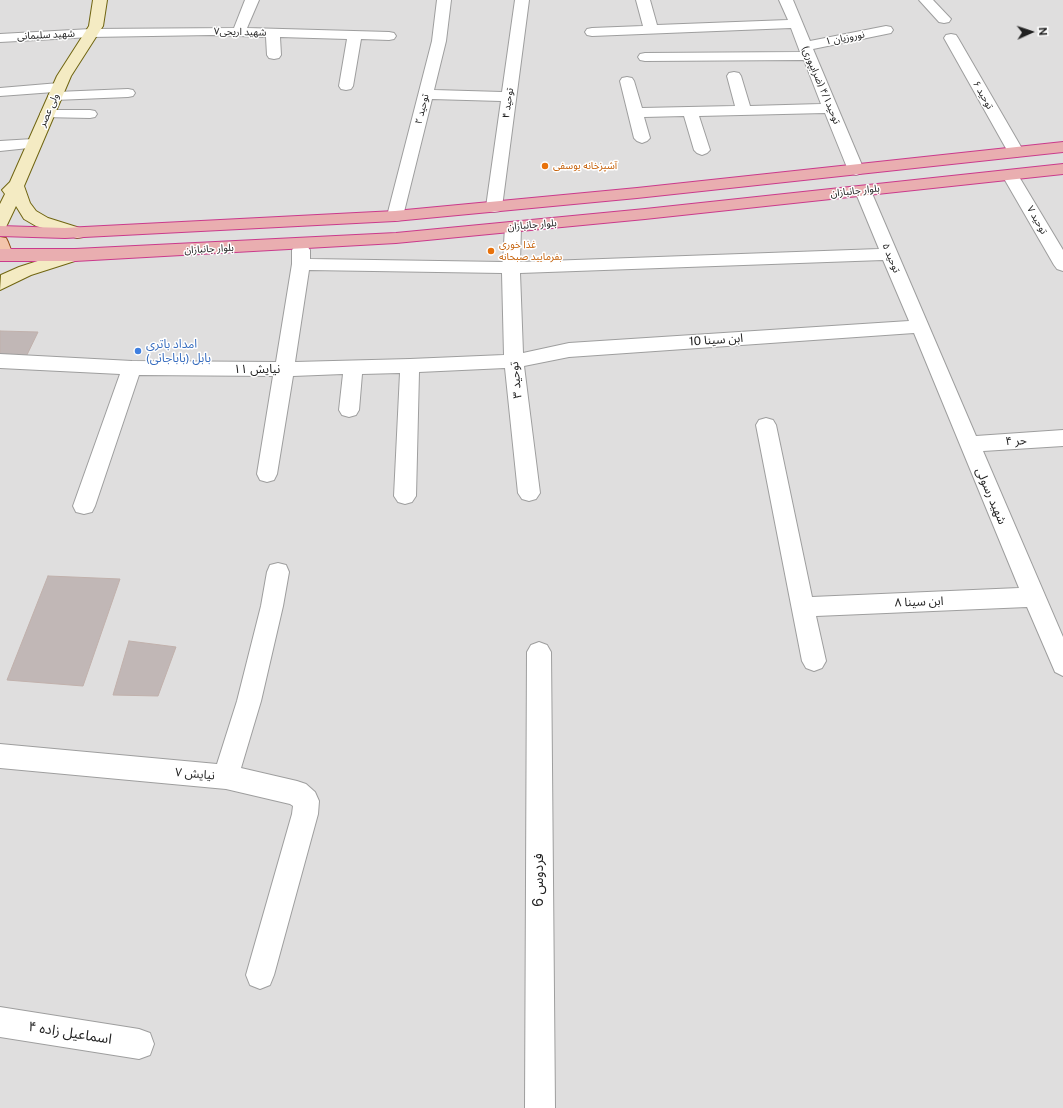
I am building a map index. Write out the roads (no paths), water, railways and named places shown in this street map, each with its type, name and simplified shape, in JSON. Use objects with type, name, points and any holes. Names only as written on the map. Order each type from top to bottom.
[{"type":"highway","name":"بلوار جانبازان","points":[[0,231],[78,232],[395,216],[1063,148]]},
{"type":"highway","name":"بلوار جانبازان","points":[[1,253],[75,255],[396,238],[863,191],[1063,169]]},
{"type":"main road","name":"ولی عصر","points":[[0,223],[33,144],[64,76],[96,26],[100,0]]},
{"type":"main road","points":[[0,198],[16,186],[22,203],[30,215],[42,222],[78,232]]},
{"type":"main road","points":[[0,284],[7,279],[25,271],[75,255]]},
{"type":"street","points":[[239,32],[252,0]]},
{"type":"street","name":"توحید ۲","points":[[395,216],[439,41],[444,0]]},
{"type":"street","name":"توحید ۴","points":[[494,207],[522,0]]},
{"type":"street","points":[[643,0],[651,30]]},
{"type":"street","name":"توحید۴/۱ (ضرابپوری)","points":[[786,0],[856,170]]},
{"type":"street","points":[[926,0],[944,19]]},
{"type":"street","points":[[592,32],[796,24]]},
{"type":"street","name":"نوروزیان ۱","points":[[646,57],[807,51],[886,30]]},
{"type":"street","name":"شهید اریحی۷","points":[[91,33],[273,32],[389,36]]},
{"type":"street","points":[[273,32],[274,55]]},
{"type":"street","name":"شهید سلیمانی","points":[[0,38],[91,33]]},
{"type":"street","points":[[346,86],[355,35]]},
{"type":"street","name":"توحید ۶","points":[[951,38],[1016,152]]},
{"type":"street","points":[[734,76],[744,110]]},
{"type":"street","points":[[627,81],[642,138]]},
{"type":"street","points":[[0,92],[57,91],[128,93]]},
{"type":"street","points":[[426,94],[509,97]]},
{"type":"street","points":[[635,113],[830,108]]},
{"type":"street","points":[[690,111],[702,150]]},
{"type":"street","points":[[47,114],[90,114]]},
{"type":"street","points":[[0,146],[33,144]]},
{"type":"street","name":"توحید ۷","points":[[1010,175],[1063,265]]},
{"type":"street","name":"توحید ۵","points":[[863,191],[920,326]]},
{"type":"street","name":"توحید ۳","points":[[513,227],[511,268],[514,361],[529,492]]},
{"type":"street","points":[[267,474],[301,264],[301,244]]},
{"type":"street","points":[[301,264],[511,268],[889,254]]},
{"type":"street","name":"ابن سینا 10","points":[[514,361],[569,350],[920,326]]},
{"type":"street","name":"شهید رسولی","points":[[920,326],[1063,666]]},
{"type":"street","name":"نیایش ۱۱","points":[[0,361],[132,368],[285,369],[410,366],[514,361]]},
{"type":"street","points":[[405,496],[410,366]]},
{"type":"street","points":[[349,410],[353,367]]},
{"type":"street","points":[[84,506],[132,368]]},
{"type":"street","points":[[766,425],[814,661]]},
{"type":"street","name":"حر ۴","points":[[969,444],[1063,438]]},
{"type":"street","name":"نیایش ۷","points":[[0,756],[226,777],[249,701],[272,606],[278,572]]},
{"type":"street","name":"ابن سینا ۸","points":[[804,607],[1034,597]]},
{"type":"street","name":"فردوس 6","points":[[539,652],[540,1108]]},
{"type":"street","points":[[226,777],[297,793],[306,801],[305,814],[260,975]]},
{"type":"street","name":"اسماعیل زاده ۴","points":[[0,1022],[140,1044]]},
{"type":"place","name":"آشپزخانه یوسفی","points":[[545,166]]},
{"type":"place","name":"غذا خوری بفرمایید صبحانه","points":[[491,251]]},
{"type":"place","name":"امداد باتری بابل (باباجانی)","points":[[138,351]]}]
